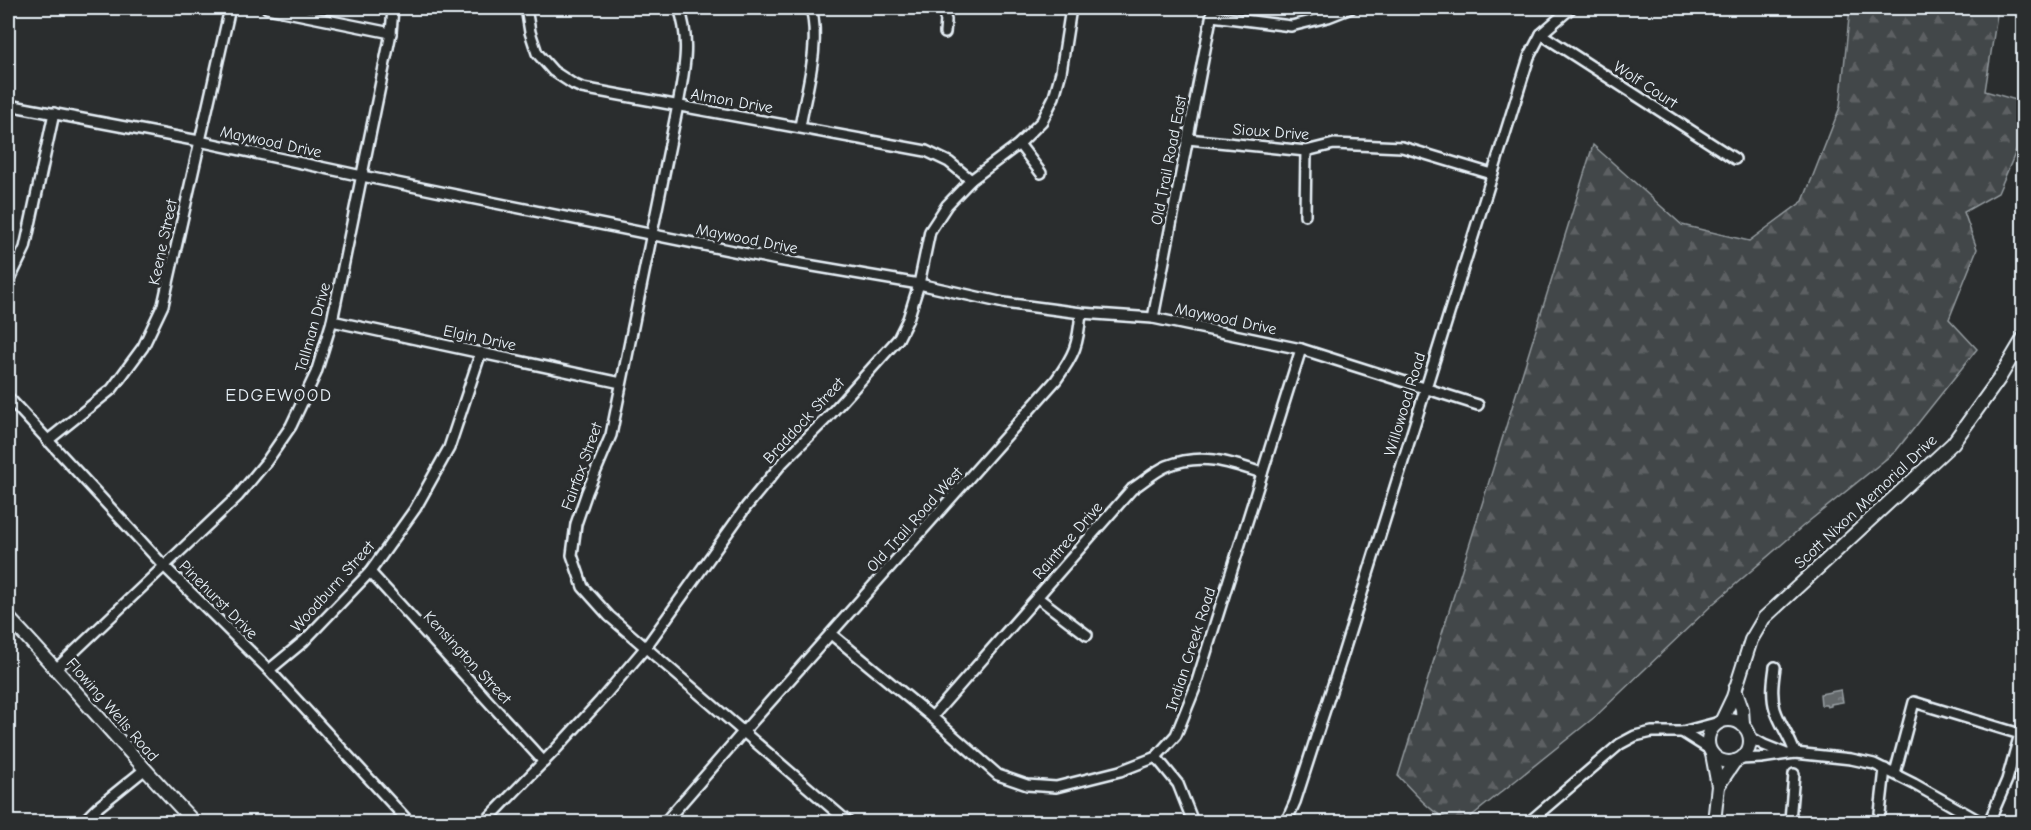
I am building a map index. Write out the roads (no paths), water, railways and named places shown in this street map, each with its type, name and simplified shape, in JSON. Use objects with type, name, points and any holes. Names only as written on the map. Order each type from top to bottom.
[{"type":"main road","name":"Scott Nixon Memorial Drive","points":[[1719,722],[1736,689],[1750,640],[1764,618],[1953,443],[2000,379],[2024,337]]},
{"type":"main road","name":"Flowing Wells Road","points":[[8,617],[57,668],[144,770],[194,822]]},
{"type":"main road","name":"Scott Nixon Memorial Drive","points":[[1736,689],[1742,709],[1743,724]]},
{"type":"main road","points":[[1714,822],[1718,786],[1708,735],[1719,722],[1737,720],[1743,724],[1750,737],[1748,750],[1718,786]]},
{"type":"main road","points":[[1711,752],[1725,762],[1738,760]]},
{"type":"street","name":"Keene Street","points":[[47,441],[112,389],[143,347],[164,304],[230,8]]},
{"type":"street","points":[[267,8],[391,33]]},
{"type":"street","name":"Tallman Drive","points":[[57,668],[238,496],[267,461],[291,426],[316,373],[332,321],[391,33],[393,8]]},
{"type":"street","name":"Almon Drive","points":[[526,8],[530,32],[537,52],[553,71],[582,88],[926,151],[950,162],[971,180]]},
{"type":"street","name":"Fairfax Street","points":[[679,8],[686,32],[687,50],[678,105],[611,435],[576,524],[572,555],[583,587],[609,616],[744,731],[842,821]]},
{"type":"street","points":[[800,127],[814,46],[815,33],[811,8]]},
{"type":"street","points":[[941,8],[946,20],[945,33]]},
{"type":"street","name":"Braddock Street","points":[[485,822],[544,762],[646,647],[746,507],[783,462],[827,418],[898,339],[908,319],[919,284],[930,231],[947,205],[971,180],[1019,144],[1042,121],[1054,97],[1061,72],[1071,8]]},
{"type":"street","points":[[1213,12],[1291,26],[1328,17],[1351,8]]},
{"type":"street","name":"Willowood Road","points":[[1286,822],[1295,802],[1340,665],[1529,57],[1540,34],[1570,8]]},
{"type":"street","name":"Old Trail Road East","points":[[1153,318],[1204,46],[1213,12]]},
{"type":"street","name":"Wolf Court","points":[[1540,34],[1735,159]]},
{"type":"street","name":"Maywood Drive","points":[[8,105],[199,141],[651,235],[919,284],[1004,303],[1081,313],[1153,318],[1301,350],[1478,405]]},
{"type":"street","points":[[8,283],[26,248],[54,113]]},
{"type":"street","name":"Sioux Drive","points":[[1188,139],[1306,151],[1334,144],[1402,147],[1492,174]]},
{"type":"street","points":[[1019,144],[1041,173]]},
{"type":"street","points":[[1305,215],[1306,151]]},
{"type":"street","name":"Old Trail Road West","points":[[665,822],[1056,380],[1072,358],[1078,340],[1081,313]]},
{"type":"street","name":"Elgin Drive","points":[[332,321],[621,383]]},
{"type":"street","name":"Indian Creek Road","points":[[831,634],[998,775],[1027,785],[1056,787],[1120,771],[1156,757],[1176,735],[1195,688],[1301,350]]},
{"type":"street","name":"Woodburn Street","points":[[269,670],[304,641],[370,573],[415,509],[449,448],[481,352]]},
{"type":"street","name":"Pinehurst Drive","points":[[8,397],[165,567],[269,670],[409,822]]},
{"type":"street","name":"Raintree Drive","points":[[932,717],[1132,489],[1166,466],[1197,458],[1229,462],[1262,473]]},
{"type":"street","name":"Kensington Street","points":[[370,573],[544,762]]},
{"type":"street","points":[[1037,597],[1087,635]]},
{"type":"street","points":[[1774,667],[1775,709],[1791,742],[1790,753]]},
{"type":"street","points":[[1879,822],[1890,771],[1914,702],[2022,729],[2007,780],[1989,822]]},
{"type":"street","points":[[1528,822],[1620,744],[1635,736],[1652,732],[1682,732],[1719,722]]},
{"type":"street","points":[[1682,732],[1711,752]]},
{"type":"street","points":[[1750,737],[1764,745],[1790,753],[1851,759],[1875,764],[1981,822]]},
{"type":"street","points":[[1738,760],[1790,753]]},
{"type":"street","points":[[1156,757],[1178,784],[1192,822]]},
{"type":"street","points":[[83,822],[144,770]]},
{"type":"street","points":[[1794,774],[1790,821],[1818,822]]},
{"type":"water","points":[[1841,690],[1843,702],[1827,707],[1821,705],[1820,694]]},
{"type":"district","name":"EDGEWOOD","points":[[279,395]]}]
